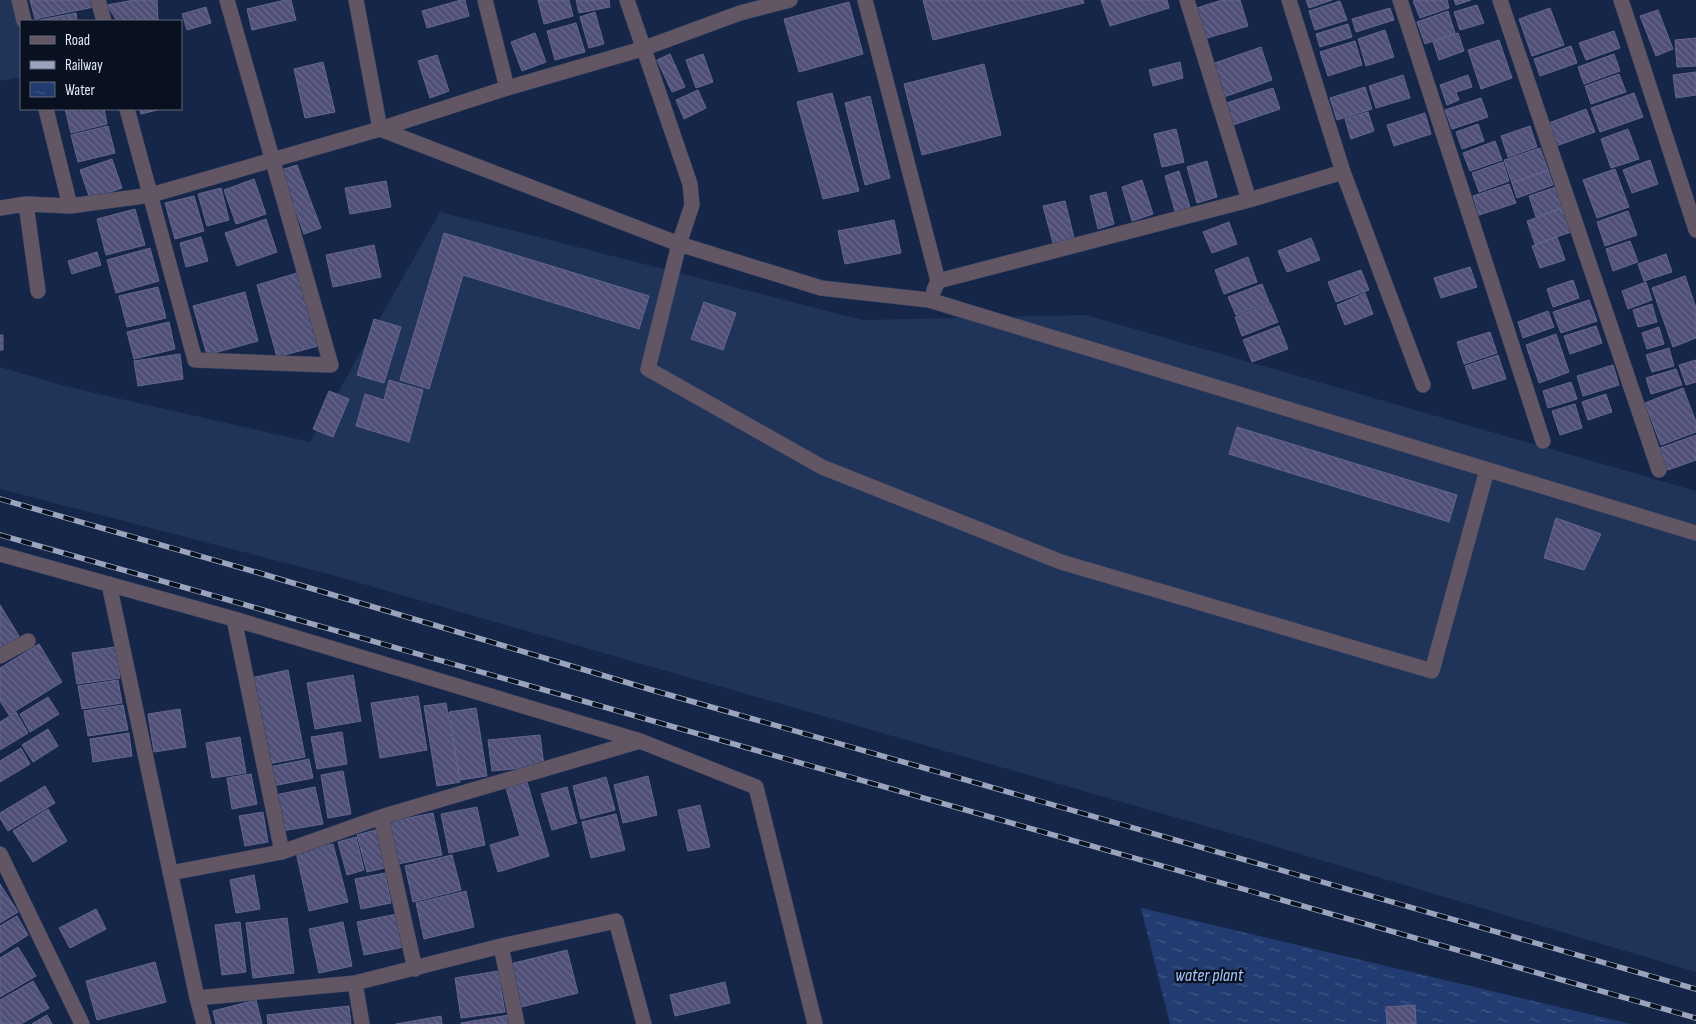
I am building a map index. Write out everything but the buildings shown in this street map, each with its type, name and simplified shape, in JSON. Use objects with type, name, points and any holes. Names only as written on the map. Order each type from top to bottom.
[{"type":"street","points":[[19,0],[24,20]]},
{"type":"street","points":[[98,0],[104,20]]},
{"type":"street","points":[[128,110],[195,360],[331,365],[272,162],[228,0]]},
{"type":"street","points":[[356,0],[380,129]]},
{"type":"street","points":[[485,0],[507,88]]},
{"type":"street","points":[[627,0],[642,49],[690,184],[692,205],[679,244],[648,369],[822,466],[1061,562],[1432,671],[1487,470]]},
{"type":"street","points":[[0,208],[26,204],[70,206],[151,195],[272,162],[507,88],[642,49],[738,6],[790,0]]},
{"type":"street","points":[[865,0],[938,281],[929,300]]},
{"type":"street","points":[[1186,0],[1249,200]]},
{"type":"street","points":[[1289,0],[1342,172],[1423,385]]},
{"type":"street","points":[[1400,0],[1543,441]]},
{"type":"street","points":[[1500,0],[1659,470]]},
{"type":"street","points":[[1621,0],[1696,230]]},
{"type":"street","points":[[46,110],[70,206]]},
{"type":"street","points":[[380,129],[679,244],[821,288],[929,300],[1696,533]]},
{"type":"street","points":[[938,281],[1249,200],[1342,172]]},
{"type":"street","points":[[26,204],[38,291]]},
{"type":"street","points":[[0,554],[234,619],[640,741],[756,787],[815,1024]]},
{"type":"street","points":[[109,584],[204,1024]]},
{"type":"street","points":[[234,619],[282,852]]},
{"type":"street","points":[[0,656],[28,641]]},
{"type":"street","points":[[170,873],[282,852],[381,817],[640,741]]},
{"type":"street","points":[[381,817],[415,968]]},
{"type":"street","points":[[0,854],[82,1024]]},
{"type":"street","points":[[197,998],[355,983],[501,946],[616,921],[644,1024]]},
{"type":"street","points":[[501,946],[517,1024]]},
{"type":"street","points":[[355,983],[362,1024]]},
{"type":"shaded area","points":[[0,0],[15,0],[20,20],[20,77],[0,81]]},
{"type":"shaded area","points":[[440,212],[863,320],[1086,315],[1696,491],[1696,972],[1230,833],[332,575],[0,489],[0,367],[64,386],[310,442]]},
{"type":"water","name":"water plant","points":[[1141,908],[1631,1024],[1170,1024]]},
{"type":"railway","points":[[0,499],[256,572],[652,690],[1696,989]]},
{"type":"railway","points":[[0,535],[1696,1018]]}]
